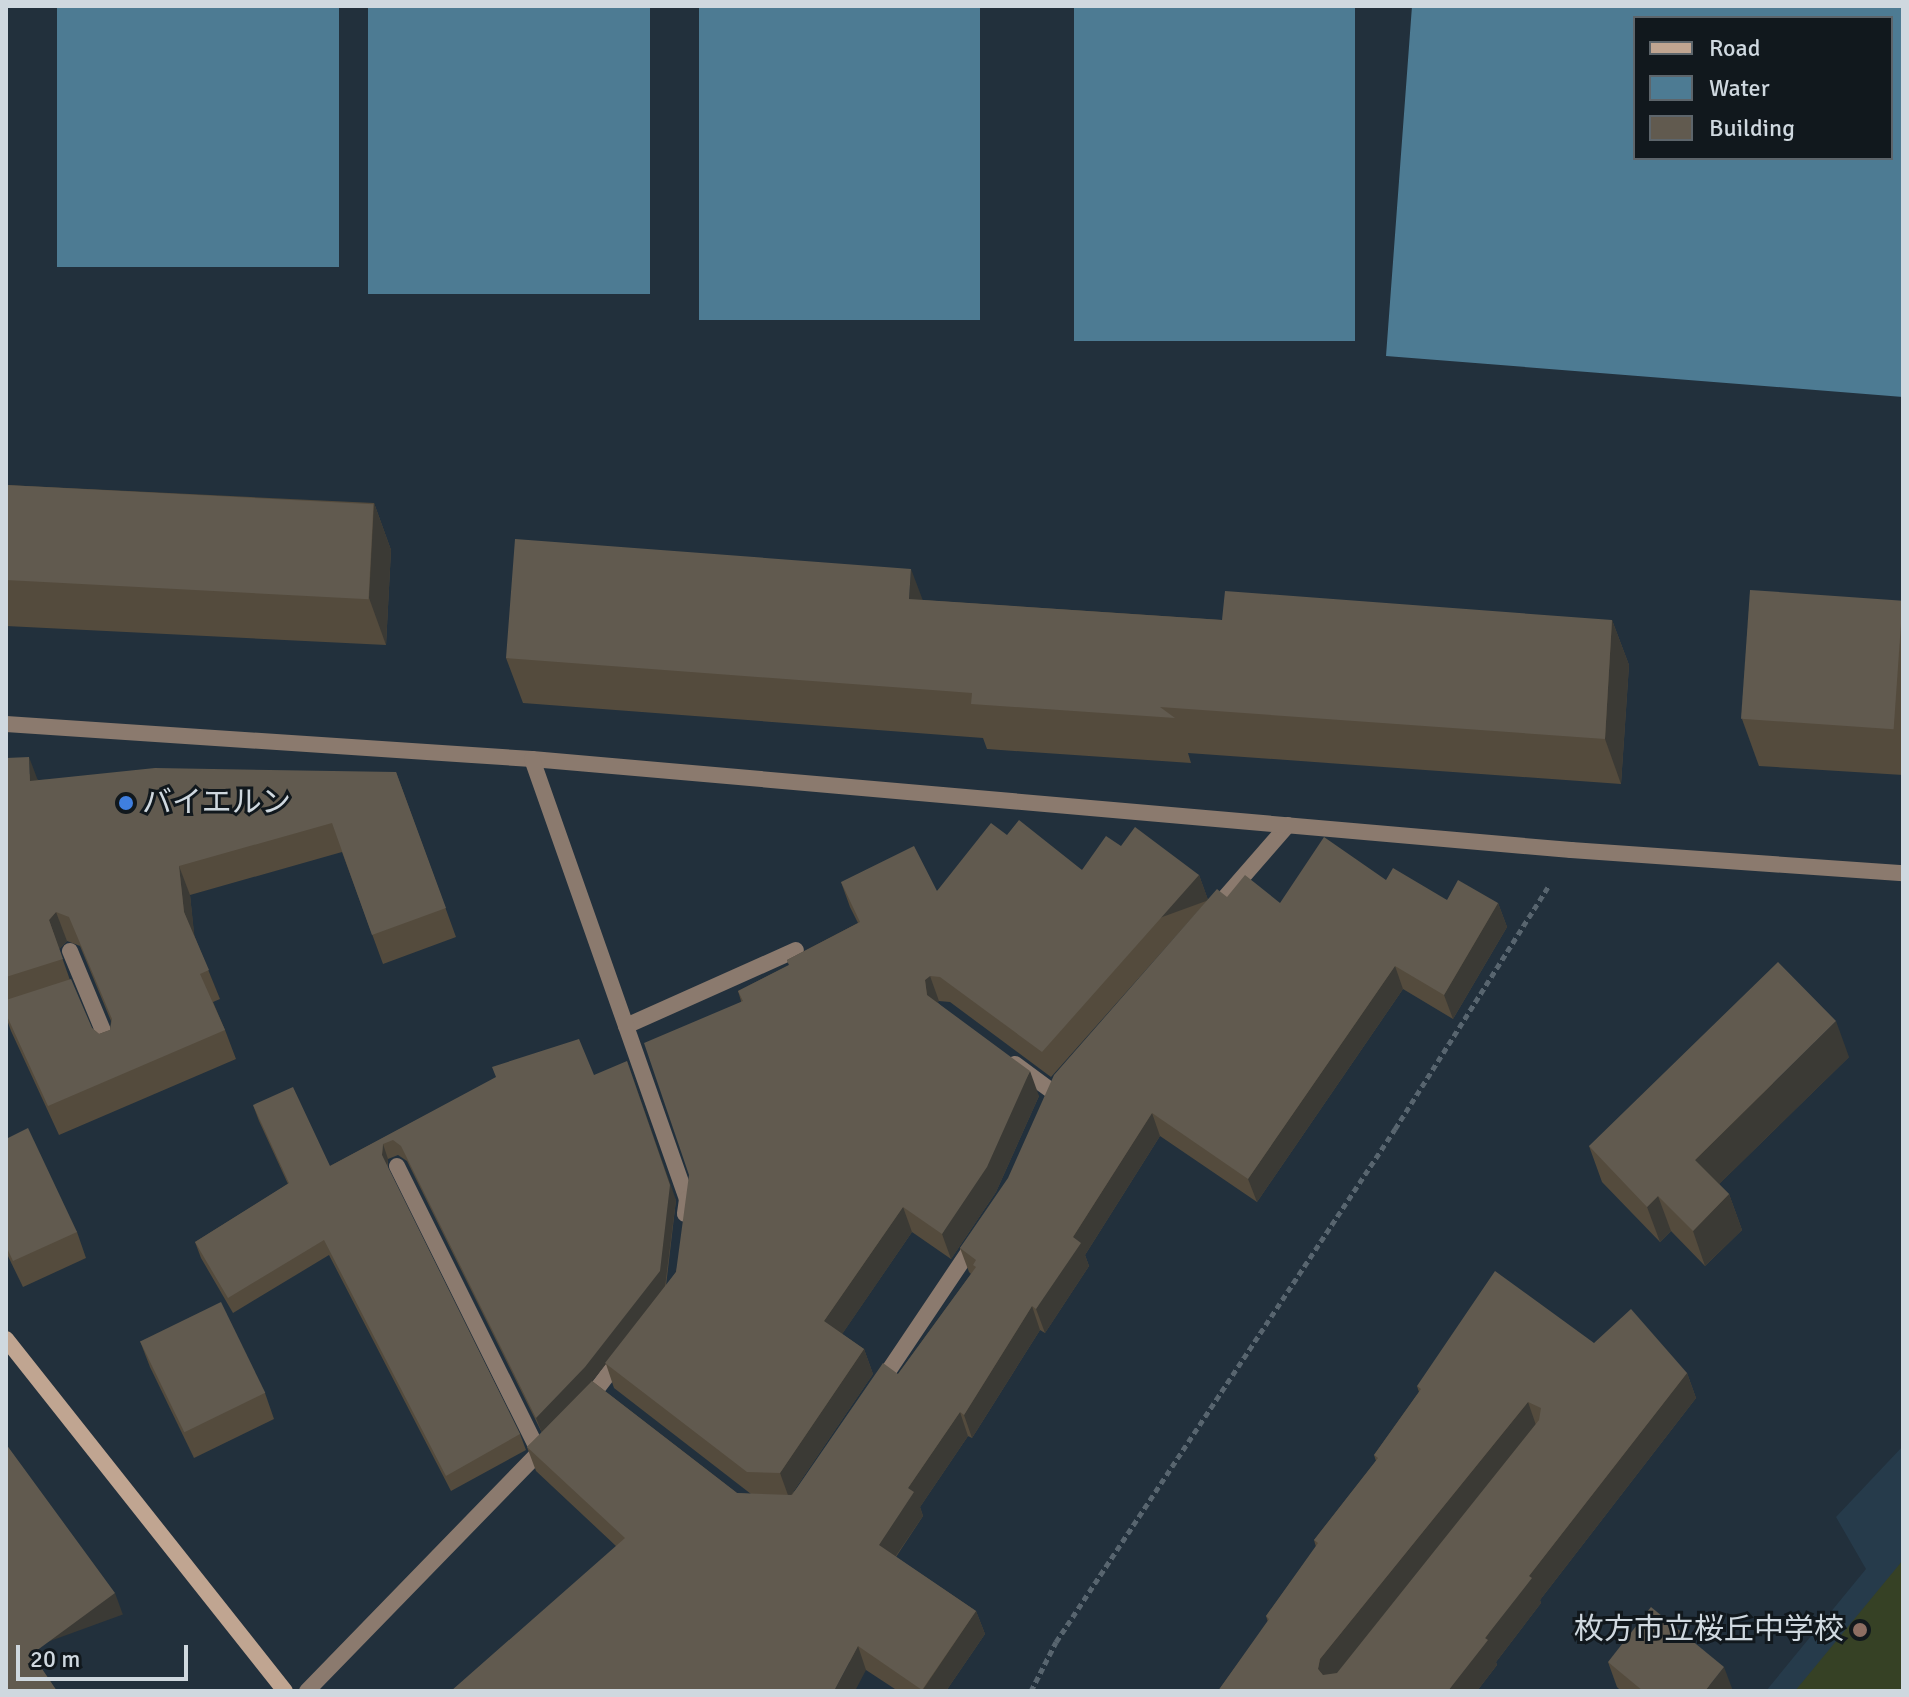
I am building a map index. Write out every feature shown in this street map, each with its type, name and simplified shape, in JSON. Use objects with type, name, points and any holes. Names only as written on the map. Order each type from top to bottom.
[{"type":"street","points":[[6,724],[532,759],[1571,850],[1903,873]]},
{"type":"street","points":[[532,759],[687,1199],[683,1229]]},
{"type":"street","points":[[1196,930],[1288,825]]},
{"type":"street","points":[[626,1026],[796,950]]},
{"type":"street","points":[[70,951],[81,998],[112,1052]]},
{"type":"street","points":[[1004,1056],[1055,1093]]},
{"type":"street","points":[[397,1166],[539,1452]]},
{"type":"street","points":[[865,1405],[988,1223]]},
{"type":"street","points":[[6,1339],[285,1691]]},
{"type":"street","points":[[579,1410],[605,1394],[631,1345]]},
{"type":"street","points":[[307,1691],[559,1431]]},
{"type":"path","points":[[1031,1691],[1056,1642],[1395,1129],[1571,850]]},
{"type":"shaded area","name":"枚方市立桜丘中学校","points":[[1903,1446],[1903,1691],[1766,1691],[1866,1569],[1836,1517]]},
{"type":"green space","points":[[1903,1560],[1903,1691],[1795,1691]]},
{"type":"water","points":[[57,6],[339,6],[339,267],[57,267]]},
{"type":"water","points":[[368,6],[650,6],[650,294],[368,294]]},
{"type":"water","points":[[699,6],[980,6],[980,320],[699,320]]},
{"type":"water","points":[[1074,6],[1355,6],[1355,341],[1074,341]]},
{"type":"water","points":[[1412,6],[1903,6],[1903,397],[1386,356]]},
{"type":"building","points":[[6,485],[373,504],[369,599],[6,580]]},
{"type":"building","points":[[515,539],[911,569],[909,599],[1222,620],[1225,591],[1612,620],[1605,739],[1160,707],[1175,718],[971,704],[972,693],[506,658]]},
{"type":"building","points":[[1750,590],[1903,601],[1894,729],[1741,719]]},
{"type":"building","points":[[29,757],[30,781],[155,768],[396,772],[446,908],[372,935],[332,823],[179,866],[184,912],[209,970],[200,974],[225,1030],[48,1106],[6,1014],[6,1000],[71,979],[92,1028],[99,1034],[110,1030],[112,1019],[69,917],[56,912],[49,920],[63,959],[6,977],[6,758]]},
{"type":"building","points":[[1019,820],[1082,870],[1106,836],[1121,846],[1135,827],[1199,875],[1042,1052],[940,977],[930,976],[925,980],[927,995],[1030,1071],[987,1167],[942,1234],[903,1207],[824,1321],[864,1349],[780,1473],[747,1472],[605,1363],[676,1272],[689,1175],[644,1043],[743,1001],[738,991],[789,965],[787,960],[860,922],[841,882],[914,846],[937,891],[991,823],[1007,835]]},
{"type":"building","points":[[1324,837],[1386,880],[1393,868],[1447,900],[1458,880],[1498,903],[1444,995],[1395,966],[1248,1179],[1152,1113],[1073,1237],[1081,1243],[1036,1309],[1032,1306],[964,1415],[960,1412],[908,1488],[914,1492],[879,1545],[976,1611],[922,1690],[858,1646],[834,1691],[451,1691],[625,1538],[527,1447],[592,1381],[737,1493],[792,1495],[883,1363],[898,1374],[976,1267],[973,1265],[976,1260],[960,1248],[1008,1178],[1054,1075],[1217,889],[1227,897],[1245,875],[1280,903]]},
{"type":"building","points":[[1778,962],[1836,1021],[1695,1160],[1729,1194],[1693,1231],[1658,1196],[1647,1207],[1589,1146]]},
{"type":"building","points":[[579,1039],[594,1075],[627,1061],[670,1185],[660,1271],[585,1367],[536,1418],[401,1146],[393,1140],[383,1144],[382,1155],[520,1434],[446,1476],[324,1240],[228,1298],[195,1242],[289,1183],[253,1105],[293,1087],[330,1166],[496,1077],[492,1067]]},
{"type":"building","points":[[28,1128],[77,1232],[13,1261],[6,1246],[6,1139]]},
{"type":"building","points":[[1495,1271],[1594,1343],[1631,1309],[1687,1373],[1529,1576],[1532,1578],[1448,1691],[1218,1691],[1318,1543],[1314,1540],[1378,1458],[1374,1455],[1421,1389],[1417,1386]],"holes":[[[1528,1402],[1541,1408],[1539,1420],[1337,1673],[1323,1675],[1318,1669],[1320,1659]]]},
{"type":"building","points":[[221,1302],[265,1393],[184,1432],[140,1341]]},
{"type":"building","points":[[6,1444],[115,1593],[32,1654],[57,1691],[6,1691]]},
{"type":"building","points":[[1651,1607],[1724,1667],[1705,1691],[1643,1691],[1608,1662]]},
{"type":"place","name":"バイエルン","points":[[126,803]]},
{"type":"place","name":"枚方市立桜丘中学校","points":[[1860,1630]]}]
